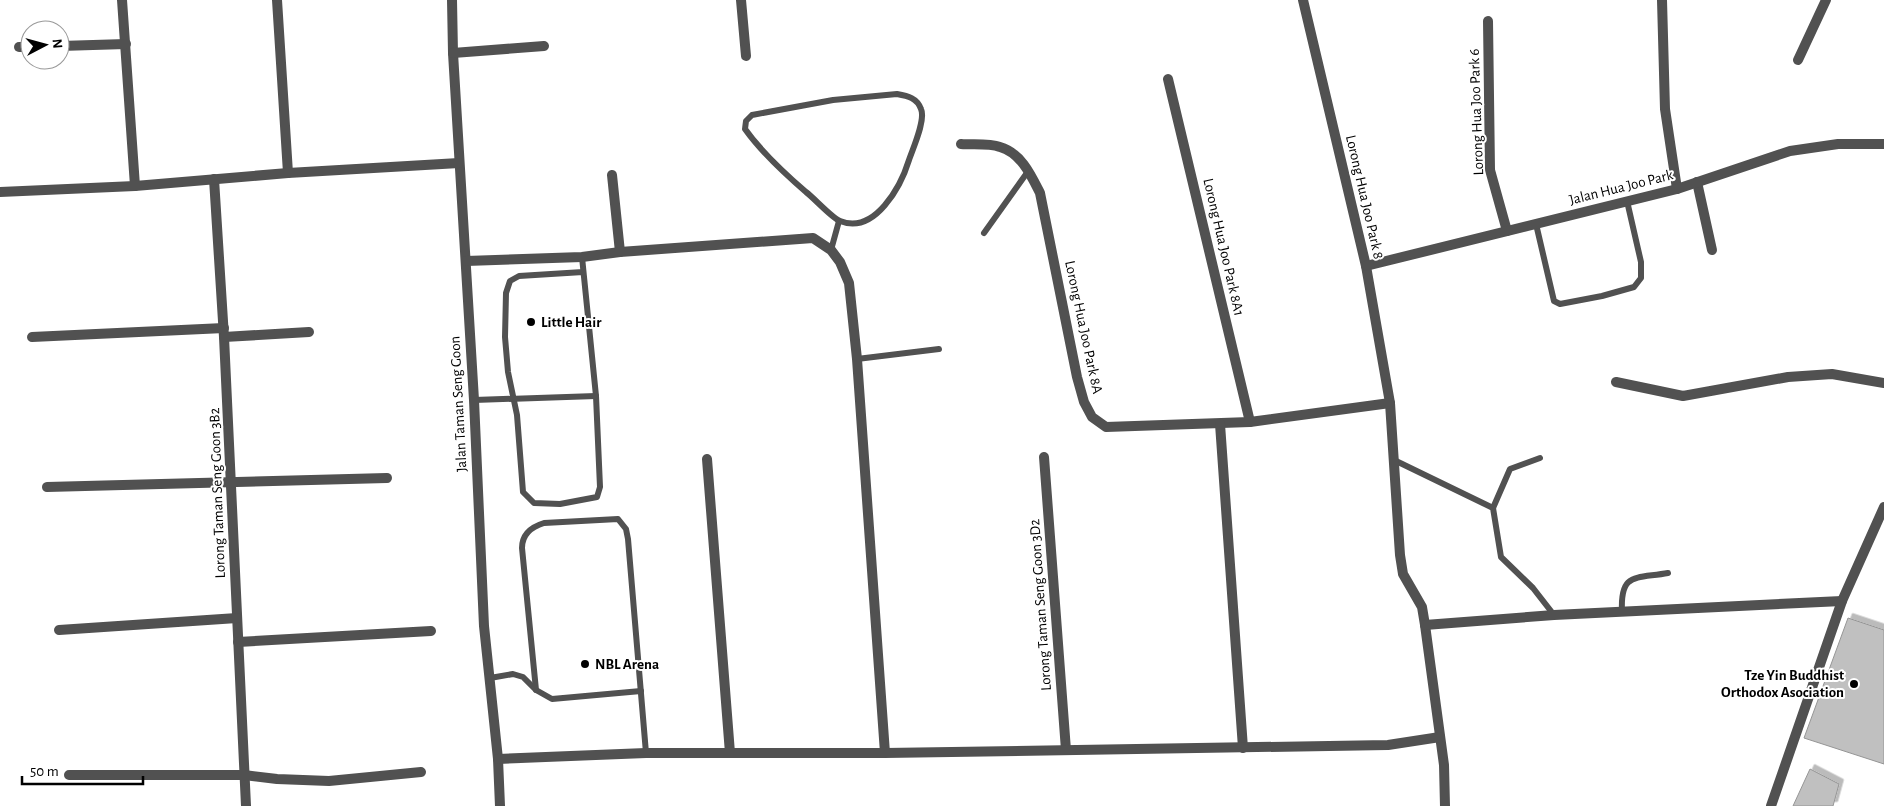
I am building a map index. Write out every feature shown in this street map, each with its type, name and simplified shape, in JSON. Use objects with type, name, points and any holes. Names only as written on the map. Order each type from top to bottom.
[{"type":"street","points":[[122,0],[134,186]]},
{"type":"street","points":[[278,0],[288,173]]},
{"type":"street","name":"Jalan Taman Seng Goon","points":[[452,0],[453,53],[474,400],[484,626],[498,760],[500,806]]},
{"type":"street","points":[[741,0],[746,56]]},
{"type":"street","name":"Lorong Hua Joo Park 8","points":[[1303,0],[1366,266],[1390,403],[1400,555],[1403,574],[1422,608],[1444,765],[1445,806]]},
{"type":"street","points":[[1662,0],[1665,109],[1677,189]]},
{"type":"street","points":[[1798,60],[1826,0]]},
{"type":"street","name":"Lorong Hua Joo Park 6","points":[[1488,21],[1490,170],[1506,231]]},
{"type":"street","points":[[70,46],[126,44]]},
{"type":"street","points":[[453,53],[544,46]]},
{"type":"street","name":"Lorong Hua Joo Park 8A1","points":[[1168,79],[1250,422]]},
{"type":"street","name":"Lorong Hua Joo Park 8A","points":[[961,144],[1000,147],[1017,158],[1029,170],[1040,193],[1077,377],[1084,402],[1092,417],[1106,427],[1250,422],[1390,403]]},
{"type":"street","name":"Jalan Hua Joo Park","points":[[1366,266],[1677,189],[1790,151],[1838,144],[1884,144]]},
{"type":"street","points":[[0,192],[134,186],[288,173],[459,164]]},
{"type":"street","points":[[612,175],[620,252]]},
{"type":"street","name":"Lorong Taman Seng Goon 3B2","points":[[214,179],[232,482],[246,806]]},
{"type":"street","points":[[1697,182],[1712,250]]},
{"type":"street","points":[[466,261],[582,257],[620,252],[814,238],[831,250],[840,262],[849,283],[858,359],[885,753]]},
{"type":"street","points":[[32,337],[224,332],[309,332]]},
{"type":"street","points":[[1616,382],[1683,396],[1788,376],[1832,374],[1884,383]]},
{"type":"street","points":[[1220,424],[1243,748]]},
{"type":"street","name":"Lorong Taman Seng Goon 3D2","points":[[1044,457],[1066,750]]},
{"type":"street","points":[[707,459],[730,753]]},
{"type":"street","points":[[47,487],[387,478]]},
{"type":"street","points":[[1771,806],[1842,601],[1884,507]]},
{"type":"street","points":[[1425,625],[1554,615],[1842,601]]},
{"type":"street","points":[[59,630],[237,618]]},
{"type":"street","points":[[238,642],[431,631]]},
{"type":"street","points":[[498,760],[646,753],[885,753],[1388,745],[1440,736]]},
{"type":"street","points":[[69,776],[244,775],[277,779],[329,780],[420,772]]},
{"type":"lane","points":[[897,94],[909,96],[917,102],[922,111],[921,123],[905,173],[893,196],[871,218],[851,223],[839,221],[793,181],[762,150],[745,129],[746,121],[752,115],[833,100],[897,94]]},
{"type":"lane","points":[[984,233],[1029,170]]},
{"type":"lane","points":[[1536,224],[1554,301],[1560,304],[1602,296],[1634,287],[1641,278],[1641,262],[1626,201]]},
{"type":"lane","points":[[831,250],[839,221]]},
{"type":"lane","points":[[582,257],[584,272],[596,396],[600,466],[598,492],[597,497],[560,504],[534,504],[523,492],[517,415],[508,372],[505,337],[506,293],[510,281],[518,276],[584,272]]},
{"type":"lane","points":[[858,359],[939,349]]},
{"type":"lane","points":[[474,400],[596,396]]},
{"type":"lane","points":[[1540,458],[1510,469],[1494,508],[1501,556],[1533,588],[1554,615]]},
{"type":"lane","points":[[1394,460],[1494,508]]},
{"type":"lane","points":[[536,690],[522,548],[526,533],[533,526],[544,523],[618,519],[626,529],[628,539],[646,753]]},
{"type":"lane","points":[[1622,612],[1621,596],[1624,585],[1631,580],[1668,573]]},
{"type":"lane","points":[[490,678],[513,674],[523,677],[536,690],[552,699],[641,691]]},
{"type":"building","name":"Tze Yin Buddhist Orthodox Asociation","points":[[1848,618],[1884,630],[1884,764],[1804,738]]},
{"type":"building","points":[[1810,769],[1839,784],[1833,806],[1793,806]]},
{"type":"place","name":"Little Hair","points":[[531,322]]},
{"type":"place","name":"NBL Arena","points":[[585,664]]},
{"type":"place","name":"Tze Yin Buddhist Orthodox Asociation","points":[[1854,684]]}]
